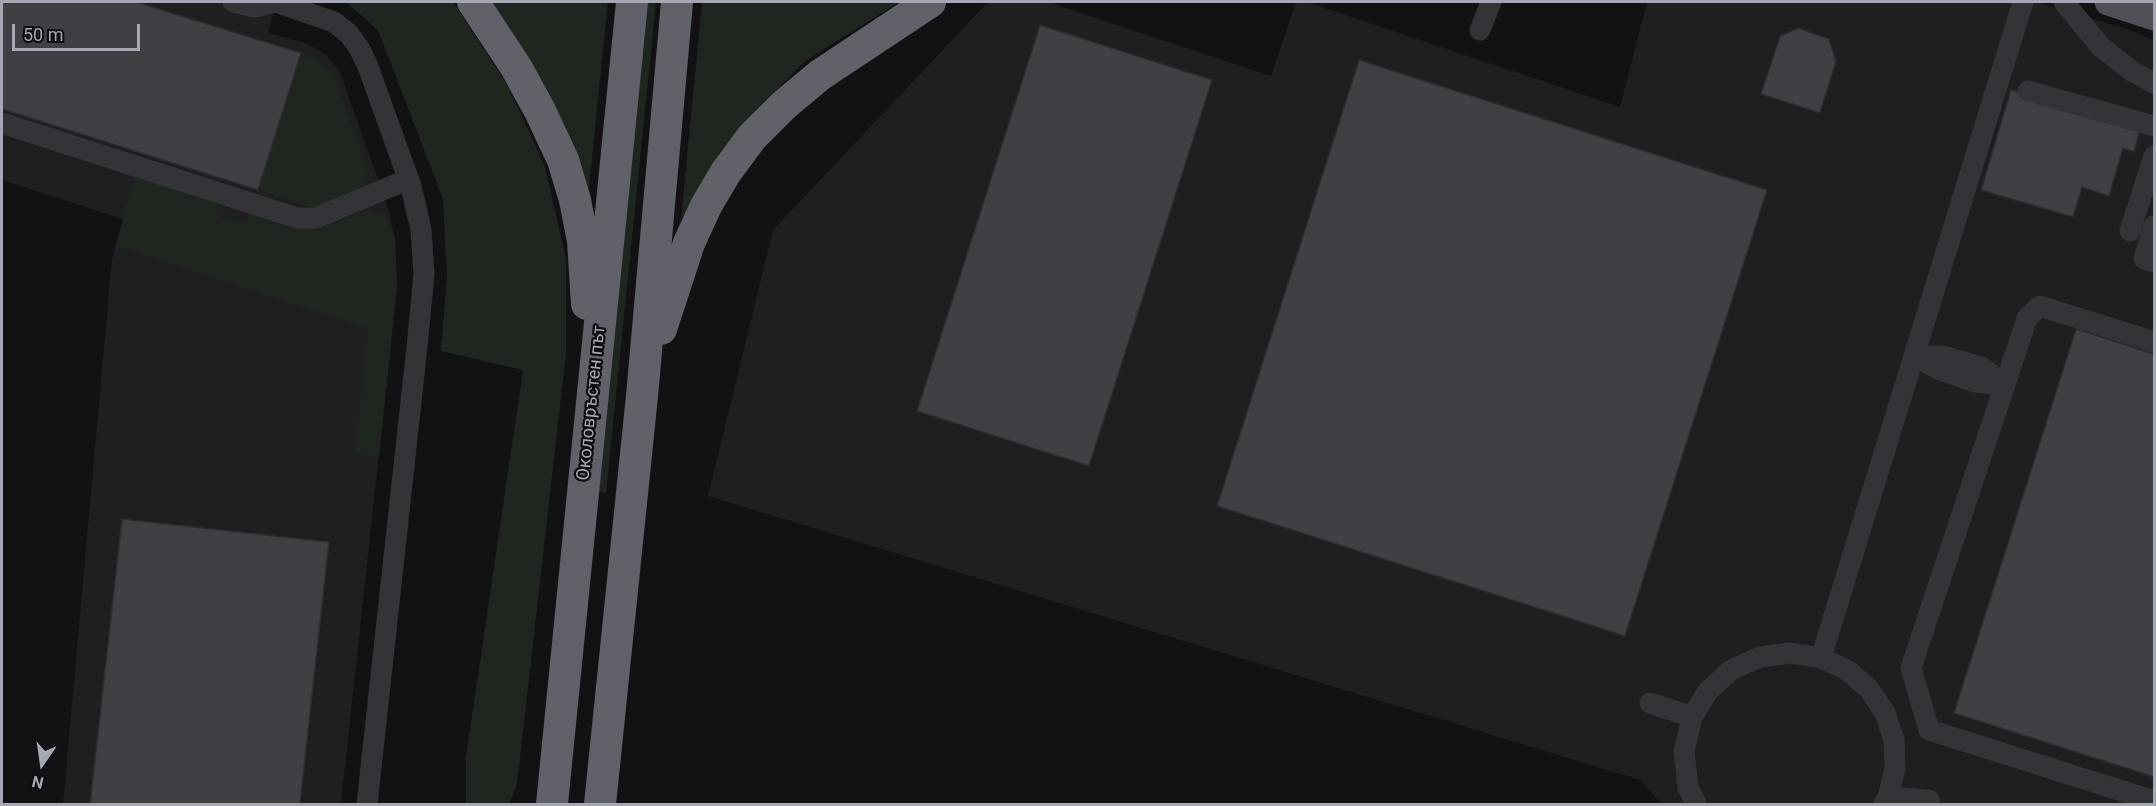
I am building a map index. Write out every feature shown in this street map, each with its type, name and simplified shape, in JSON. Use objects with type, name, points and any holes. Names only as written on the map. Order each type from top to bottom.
[{"type":"highway","points":[[473,2],[526,85],[563,160],[575,200],[583,242],[592,396]]},
{"type":"highway","name":"Околовръстен път","points":[[552,804],[632,2]]},
{"type":"highway","points":[[600,804],[642,396],[677,2]]},
{"type":"highway","points":[[642,396],[689,243],[706,206],[726,172],[753,137],[784,105],[820,75],[930,2]]},
{"type":"main road","points":[[2108,2],[2154,17]]},
{"type":"street","points":[[233,2],[254,7],[275,2],[334,22],[349,34],[359,48],[409,179],[421,230],[424,274],[368,804]]},
{"type":"street","points":[[1480,30],[1491,2]]},
{"type":"street","points":[[1821,657],[2023,2]]},
{"type":"street","points":[[2064,2],[2101,47],[2133,72],[2154,83]]},
{"type":"street","points":[[2028,90],[2154,126]]},
{"type":"street","points":[[2,123],[297,218],[316,218],[409,179]]},
{"type":"street","points":[[2130,231],[2154,156]]},
{"type":"street","points":[[2154,226],[2144,259],[2154,262]]},
{"type":"street","points":[[2154,342],[2040,306],[2027,318],[1911,668],[1929,730],[2154,801]]},
{"type":"street","points":[[1914,356],[1943,356],[1982,368],[2005,385]]},
{"type":"street","points":[[1696,804],[1688,787],[1684,752],[1692,717],[1708,691],[1731,670],[1760,657],[1790,653],[1821,657],[1847,670],[1869,689],[1885,713],[1894,740],[1895,769],[1886,801],[1929,800]]},
{"type":"street","points":[[1650,703],[1692,717]]},
{"type":"shaded area","points":[[2,2],[276,2],[268,33],[306,43],[327,55],[340,72],[387,205],[395,238],[397,287],[341,804],[63,804],[112,259],[123,219],[2,180]]},
{"type":"shaded area","points":[[346,2],[453,2],[508,86],[545,167],[566,259],[566,353],[517,784],[509,804],[466,804],[466,757],[523,370],[441,351],[447,276],[443,199],[378,30]]},
{"type":"shaded area","points":[[481,2],[608,2],[586,216]]},
{"type":"shaded area","points":[[644,2],[656,2],[606,493],[595,490]]},
{"type":"shaded area","points":[[702,2],[899,2],[805,61],[760,106],[721,151],[681,220]]},
{"type":"shaded area","points":[[988,2],[1048,2],[1271,76],[1296,2],[1307,2],[1620,107],[1647,2],[2036,2],[2130,30],[2154,40],[2154,804],[1662,804],[1640,780],[708,496],[773,230]]},
{"type":"shaded area","points":[[301,53],[321,62],[333,74],[368,170],[362,189],[314,208],[258,190]]},
{"type":"shaded area","points":[[135,175],[218,204],[217,216],[246,224],[250,213],[285,227],[311,228],[337,223],[364,210],[386,217],[395,238],[397,287],[379,457],[355,454],[368,329],[116,246]]},
{"type":"building","points":[[2,2],[136,2],[301,53],[258,190],[2,109]]},
{"type":"building","points":[[1040,25],[1212,80],[1089,466],[917,411]]},
{"type":"building","points":[[1798,28],[1829,39],[1836,61],[1820,113],[1761,94],[1780,36]]},
{"type":"building","points":[[1359,60],[1767,190],[1625,636],[1217,506]]},
{"type":"building","points":[[2011,90],[2140,129],[2134,152],[2123,148],[2109,196],[2082,187],[2073,217],[1981,190]]},
{"type":"building","points":[[2076,329],[2154,354],[2154,777],[1954,713]]},
{"type":"building","points":[[122,519],[329,542],[300,804],[90,804]]}]
